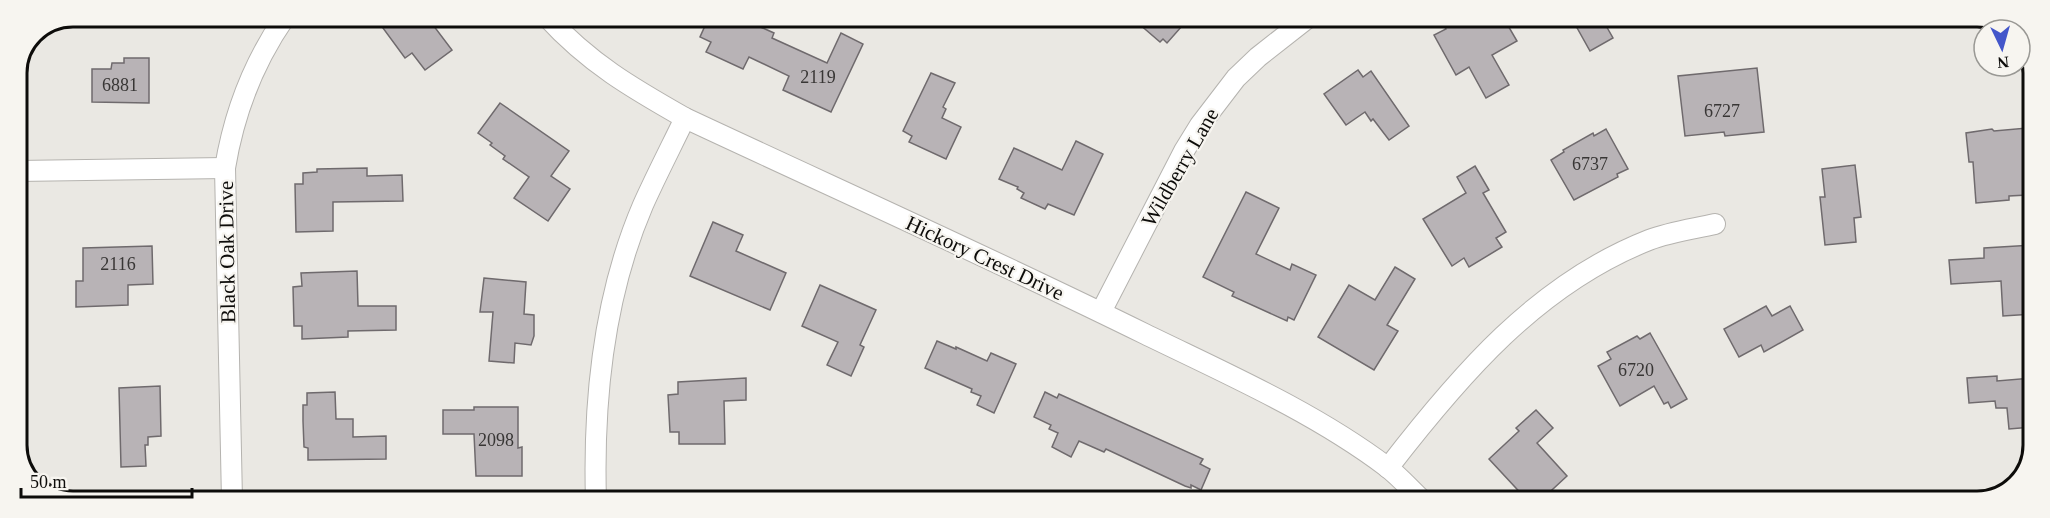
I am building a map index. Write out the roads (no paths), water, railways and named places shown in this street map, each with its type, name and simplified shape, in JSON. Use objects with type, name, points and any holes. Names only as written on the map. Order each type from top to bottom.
[{"type":"street","name":"Black Oak Drive","points":[[232,491],[225,168],[229,141],[248,85],[270,37],[278,27]]},
{"type":"street","name":"Hickory Crest Drive","points":[[558,27],[597,64],[639,92],[685,118],[1101,312],[1244,383],[1321,424],[1388,468],[1412,491]]},
{"type":"street","name":"Wildberry Lane","points":[[1101,312],[1184,151],[1200,125],[1236,78],[1258,57],[1296,27]]},
{"type":"street","points":[[596,491],[595,435],[598,393],[611,310],[620,272],[643,206],[685,118]]},
{"type":"street","points":[[27,171],[225,168]]},
{"type":"street","points":[[1388,468],[1458,380],[1522,318],[1559,290],[1597,265],[1632,247],[1675,232],[1715,224]]}]
